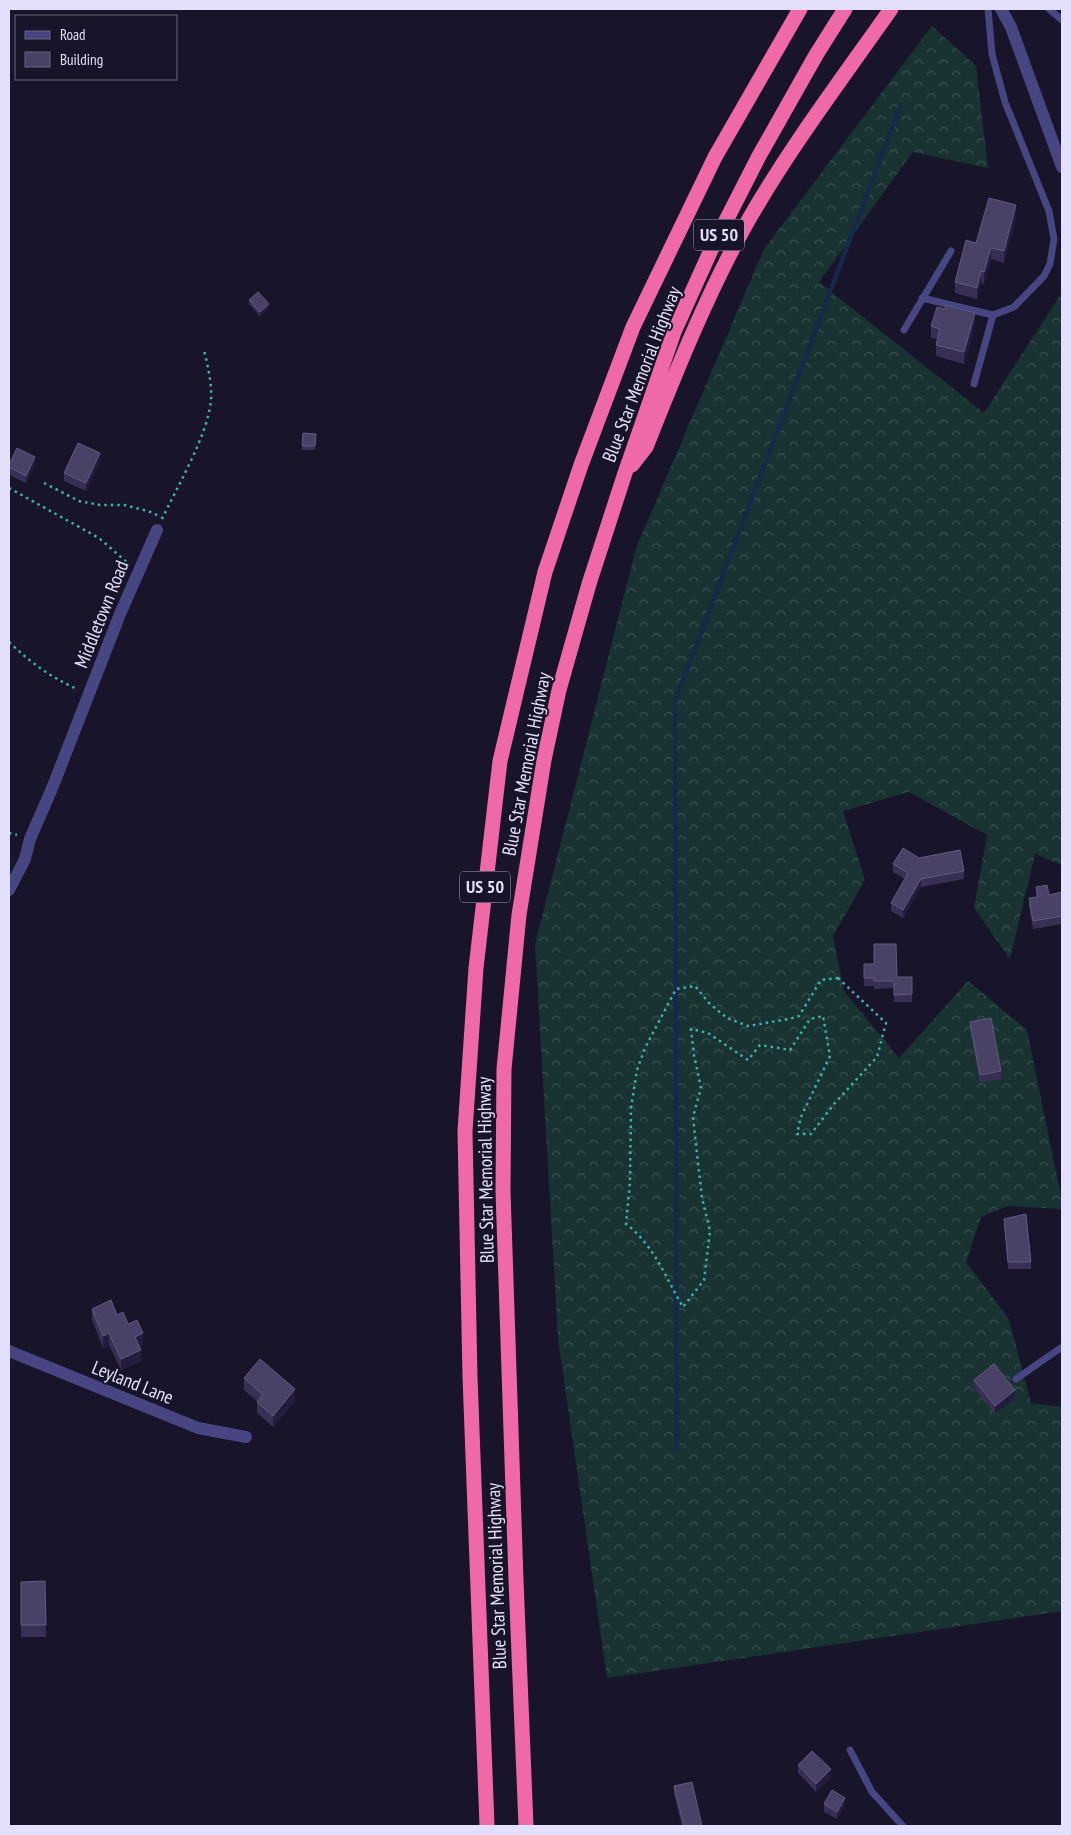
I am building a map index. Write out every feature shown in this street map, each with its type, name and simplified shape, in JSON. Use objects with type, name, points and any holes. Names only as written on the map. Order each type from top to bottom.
[{"type":"highway","name":"Blue Star Memorial Highway","points":[[487,1826],[470,1377],[465,1130],[476,968],[500,761],[545,572],[581,465],[633,327],[715,157],[800,9]]},
{"type":"highway","name":"Blue Star Memorial Highway","points":[[526,1826],[503,1191],[504,1069],[519,915],[544,760],[559,690],[589,584],[674,332],[711,250],[759,156],[816,55],[845,9]]},
{"type":"highway","points":[[624,476],[646,447],[710,294],[745,226],[783,164],[891,9]]},
{"type":"street","points":[[1001,9],[1011,27],[1062,167]]},
{"type":"street","name":"Middletown Road","points":[[9,890],[25,859],[30,839],[53,786],[120,614],[157,530]]},
{"type":"street","name":"Leyland Lane","points":[[9,1352],[198,1428],[246,1437]]},
{"type":"lane","points":[[922,298],[993,315],[1014,307],[1044,276],[1050,264],[1054,239],[1049,211],[1003,94],[992,54],[988,9]]},
{"type":"lane","points":[[1050,9],[1062,20]]},
{"type":"lane","points":[[904,330],[951,251]]},
{"type":"lane","points":[[974,384],[993,315]]},
{"type":"lane","points":[[1016,1379],[1062,1347]]},
{"type":"lane","points":[[850,1750],[872,1792],[903,1826]]},
{"type":"path","points":[[157,530],[201,436],[211,402],[210,377],[204,350]]},
{"type":"path","points":[[44,483],[79,501],[100,505],[124,505],[163,517]]},
{"type":"path","points":[[9,488],[99,538],[128,563],[132,571],[133,585]]},
{"type":"path","points":[[9,642],[27,659],[55,679],[89,694]]},
{"type":"path","points":[[838,978],[886,1023],[876,1057],[834,1104],[811,1134],[798,1134],[801,1117],[830,1056],[823,1016],[810,1019],[790,1050],[760,1045],[748,1060],[708,1033],[691,1029],[701,1088],[693,1117],[702,1198],[710,1231],[704,1280],[683,1307],[656,1256],[637,1233],[626,1224],[630,1182],[631,1108],[637,1070],[645,1048],[676,989],[694,986],[710,1004],[727,1018],[748,1026],[799,1016],[821,980],[838,978]]},
{"type":"green space","points":[[932,26],[976,66],[988,168],[913,152],[819,282],[984,413],[1062,292],[1062,865],[1035,854],[1010,959],[974,908],[987,835],[909,792],[843,811],[865,880],[833,936],[844,991],[899,1058],[968,981],[1027,1030],[1062,1201],[1062,1209],[1008,1206],[981,1217],[966,1262],[1009,1319],[1031,1403],[1062,1407],[1062,1611],[607,1678],[558,1339],[535,944],[636,548],[764,249]]},
{"type":"building","points":[[989,198],[1016,205],[1004,251],[991,248],[984,272],[981,271],[977,288],[955,282],[966,240],[976,243]]},
{"type":"building","points":[[258,292],[269,304],[260,312],[249,300]]},
{"type":"building","points":[[946,305],[975,313],[964,352],[936,345],[940,329],[931,326],[937,307],[945,309]]},
{"type":"building","points":[[303,433],[316,434],[315,446],[302,446]]},
{"type":"building","points":[[78,443],[100,453],[86,483],[64,473]]},
{"type":"building","points":[[17,448],[35,457],[26,476],[9,467]]},
{"type":"building","points":[[903,848],[919,858],[960,850],[964,871],[921,879],[903,910],[891,903],[908,873],[893,864]]},
{"type":"building","points":[[1047,885],[1049,895],[1062,892],[1062,916],[1033,921],[1029,898],[1038,897],[1036,887]]},
{"type":"building","points":[[874,944],[896,944],[897,977],[912,977],[912,994],[894,995],[894,981],[874,981],[874,978],[864,978],[864,964],[874,964]]},
{"type":"building","points":[[991,1018],[1001,1071],[980,1075],[970,1022]]},
{"type":"building","points":[[1026,1214],[1031,1262],[1008,1262],[1004,1219]]},
{"type":"building","points":[[111,1300],[117,1315],[123,1312],[128,1324],[137,1320],[143,1333],[135,1337],[141,1350],[121,1359],[109,1333],[103,1336],[92,1309]]},
{"type":"building","points":[[260,1359],[295,1389],[273,1416],[257,1402],[263,1395],[244,1378]]},
{"type":"building","points":[[994,1364],[1015,1390],[995,1406],[974,1380]]},
{"type":"building","points":[[45,1581],[46,1625],[21,1625],[21,1582]]},
{"type":"building","points":[[812,1751],[831,1769],[816,1784],[798,1765]]},
{"type":"building","points":[[692,1782],[702,1826],[684,1826],[674,1786]]},
{"type":"building","points":[[832,1790],[845,1798],[837,1812],[824,1804]]},
{"type":"waterway","points":[[677,1450],[675,702],[900,107]]}]
